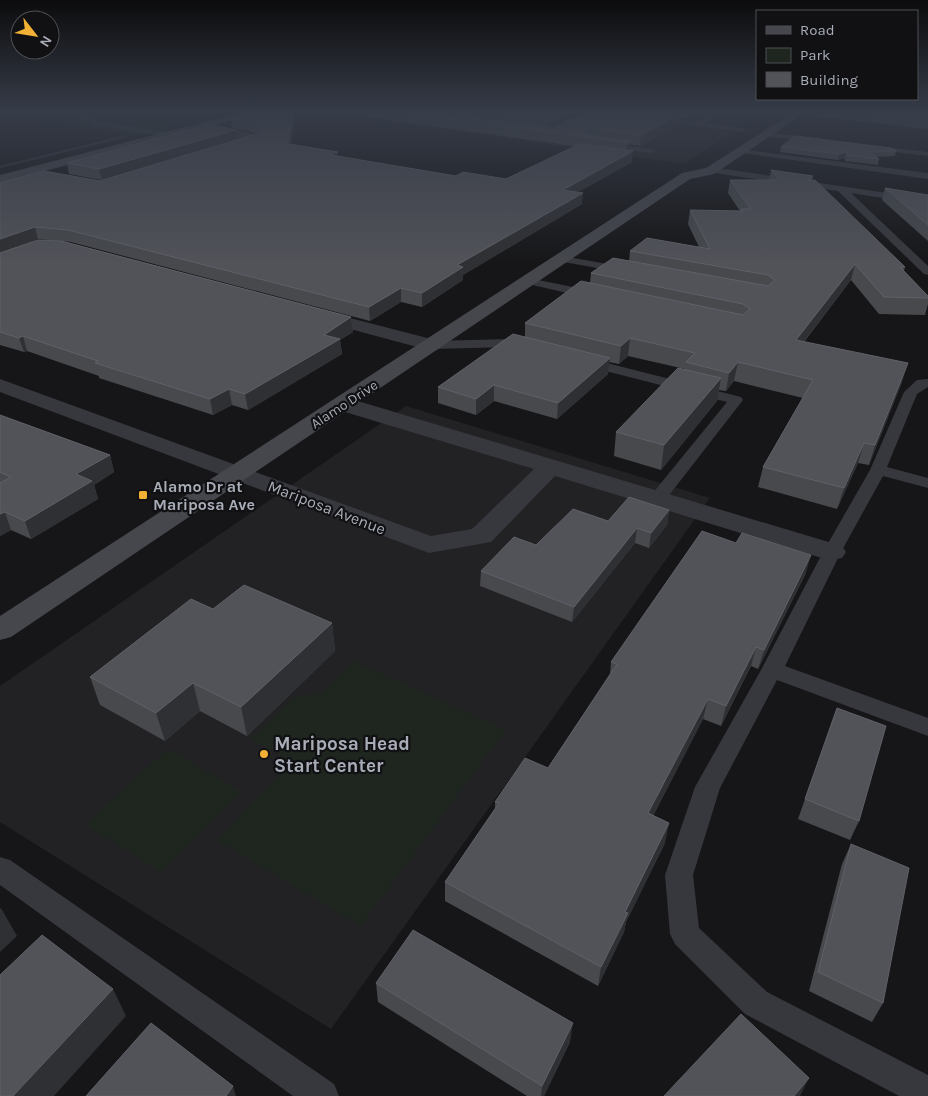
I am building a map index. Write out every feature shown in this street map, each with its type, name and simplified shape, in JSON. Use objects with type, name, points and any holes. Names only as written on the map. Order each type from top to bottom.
[{"type":"main road","points":[[0,179],[60,163]]},
{"type":"main road","points":[[711,163],[711,170]]},
{"type":"main road","name":"Alamo Drive","points":[[0,630],[528,282],[691,169],[711,170],[723,163]]},
{"type":"street","points":[[28,172],[53,177]]},
{"type":"street","points":[[304,311],[432,345]]},
{"type":"street","name":"Mariposa Avenue","points":[[0,385],[430,545],[481,536],[550,467]]},
{"type":"street","points":[[343,404],[832,552]]},
{"type":"lane","points":[[828,163],[928,176]]},
{"type":"lane","points":[[711,170],[928,202]]},
{"type":"lane","points":[[841,189],[928,272]]},
{"type":"lane","points":[[562,258],[632,272]]},
{"type":"lane","points":[[528,282],[608,299]]},
{"type":"lane","points":[[432,345],[512,343],[540,350]]},
{"type":"lane","points":[[568,357],[736,400],[657,499]]},
{"type":"lane","points":[[928,383],[922,383],[911,392],[878,470],[832,552],[772,670],[708,787],[679,875],[685,934],[756,1003],[928,1093]]},
{"type":"lane","points":[[878,470],[928,483]]},
{"type":"lane","points":[[772,670],[928,727]]},
{"type":"lane","points":[[0,868],[322,1096]]},
{"type":"shaded area","name":"Mariposa Head Start Center","points":[[406,406],[710,498],[331,1029],[0,822],[0,686]]},
{"type":"green space","points":[[354,661],[506,730],[360,926],[217,840],[292,761],[250,739],[292,698],[323,692]]},
{"type":"green space","points":[[168,749],[241,791],[160,872],[85,824]]},
{"type":"building","points":[[68,163],[120,163],[99,169]]},
{"type":"building","points":[[159,163],[379,163],[456,176],[463,172],[506,179],[540,163],[611,163],[563,190],[583,193],[457,265],[463,267],[422,293],[401,288],[369,307],[68,230],[35,227],[0,239],[0,183],[44,171],[100,181]]},
{"type":"building","points":[[771,170],[813,176],[808,180],[815,180],[905,267],[900,267],[928,296],[928,298],[884,297],[855,264],[796,340],[908,363],[875,445],[864,443],[844,488],[763,467],[813,380],[738,362],[729,373],[686,362],[695,353],[630,338],[621,346],[525,323],[581,281],[743,315],[750,309],[743,304],[591,273],[613,258],[768,286],[775,280],[768,275],[630,251],[647,238],[710,249],[690,210],[743,211],[741,209],[751,209],[730,180],[780,180]]},
{"type":"building","points":[[885,188],[928,195],[928,225]]},
{"type":"building","points":[[38,240],[61,241],[351,317],[324,335],[340,339],[245,394],[229,389],[210,399],[95,363],[98,361],[23,336],[19,338],[0,332],[0,253]]},
{"type":"building","points":[[513,334],[610,358],[558,403],[494,385],[476,399],[438,387]]},
{"type":"building","points":[[678,368],[721,378],[664,445],[616,432]]},
{"type":"building","points":[[0,415],[110,455],[76,474],[92,481],[25,521],[5,512],[0,514],[0,483],[11,477],[0,472]]},
{"type":"building","points":[[629,497],[669,510],[651,533],[637,528],[574,607],[481,571],[514,537],[536,545],[573,509],[608,521]]},
{"type":"building","points":[[702,531],[736,543],[742,533],[811,555],[764,650],[756,647],[726,706],[708,699],[648,813],[669,823],[625,912],[628,913],[601,967],[445,882],[499,803],[495,802],[525,758],[548,768],[617,664],[611,662]]},
{"type":"building","points":[[244,585],[332,623],[241,707],[193,683],[156,713],[90,677],[191,599],[213,609]]},
{"type":"building","points":[[837,708],[886,726],[859,821],[805,799]]},
{"type":"building","points":[[851,844],[909,868],[883,1003],[818,972]]},
{"type":"building","points":[[413,930],[573,1023],[542,1086],[376,983]]},
{"type":"building","points":[[42,935],[113,989],[13,1096],[0,1096],[0,975]]},
{"type":"building","points":[[741,1014],[809,1078],[794,1096],[664,1096]]},
{"type":"building","points":[[151,1023],[233,1086],[226,1096],[86,1096]]},
{"type":"waterway","points":[[0,167],[16,163]]},
{"type":"place","name":"Alamo Dr at Mariposa Ave","points":[[143,495]]},
{"type":"place","name":"Mariposa Head Start Center","points":[[264,754]]}]
